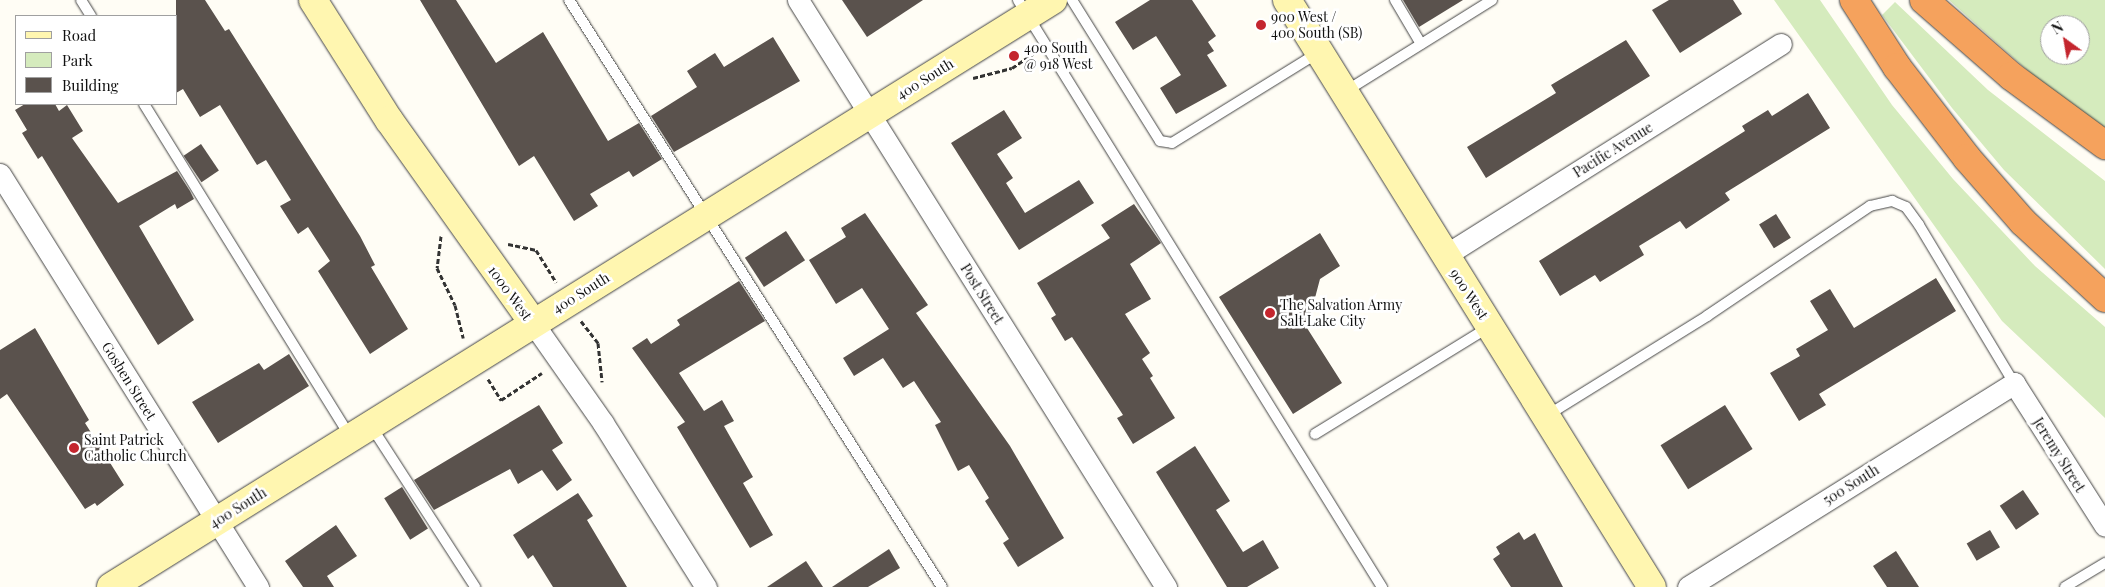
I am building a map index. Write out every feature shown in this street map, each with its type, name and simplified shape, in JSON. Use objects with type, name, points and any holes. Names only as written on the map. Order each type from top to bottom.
[{"type":"highway","points":[[1854,0],[1897,67],[1967,158],[2023,222],[2105,298]]},
{"type":"highway","points":[[1924,0],[2011,76],[2105,145]]},
{"type":"main road","name":"1000 West","points":[[313,0],[446,200],[533,323]]},
{"type":"main road","name":"400 South","points":[[111,587],[869,114],[1022,8],[1053,0]]},
{"type":"main road","name":"900 West","points":[[1287,0],[1444,256],[1490,326],[1652,587]]},
{"type":"street","name":"Post Street","points":[[798,0],[1166,587]]},
{"type":"street","name":"Pacific Avenue","points":[[1444,256],[1781,44]]},
{"type":"street","name":"Goshen Street","points":[[0,174],[258,587]]},
{"type":"street","name":"1000 West","points":[[533,323],[592,406],[706,587]]},
{"type":"street","name":"Jeremy Street","points":[[2014,383],[2105,526]]},
{"type":"street","name":"500 South","points":[[1688,587],[2014,383]]},
{"type":"lane","points":[[81,0],[90,15]]},
{"type":"lane","points":[[569,0],[942,587]]},
{"type":"lane","points":[[1072,0],[1160,141],[1172,143],[1318,53]]},
{"type":"lane","points":[[1395,0],[1421,44]]},
{"type":"lane","points":[[1343,93],[1492,0]]},
{"type":"lane","points":[[1022,8],[1382,587]]},
{"type":"lane","points":[[145,105],[361,431],[474,587]]},
{"type":"lane","points":[[1546,416],[1707,316],[1870,206],[1892,201],[1906,207],[1919,225],[2014,383]]},
{"type":"lane","points":[[1315,434],[1490,326]]},
{"type":"lane","points":[[2065,587],[2105,563]]},
{"type":"path","points":[[446,200],[437,268],[456,305],[456,320],[461,335]]},
{"type":"path","points":[[536,250],[552,275]]},
{"type":"path","points":[[586,329],[601,352]]},
{"type":"path","points":[[493,387],[501,400],[540,375]]},
{"type":"green space","points":[[1774,0],[1820,0],[1892,105],[1953,179],[2035,266],[2105,327],[2105,418],[2002,321]]},
{"type":"green space","points":[[1949,0],[2105,0],[2105,130],[2046,87]]},
{"type":"green space","points":[[1895,2],[1988,90],[2105,181],[2105,269],[2004,170],[1952,108],[1882,15]]},
{"type":"building","points":[[176,0],[205,0],[225,31],[229,29],[360,236],[375,265],[371,267],[408,329],[370,354],[318,271],[330,261],[308,227],[298,234],[280,206],[291,200],[266,160],[257,165],[220,105],[200,117],[183,89],[178,92],[178,15],[176,15]]},
{"type":"building","points":[[420,0],[456,0],[496,63],[543,32],[608,141],[639,123],[662,159],[633,177],[629,171],[590,194],[598,206],[574,221],[534,156],[519,166]]},
{"type":"building","points":[[842,0],[923,0],[867,37]]},
{"type":"building","points":[[1150,0],[1192,0],[1216,36],[1208,42],[1214,51],[1207,55],[1227,86],[1176,114],[1160,88],[1181,75],[1156,36],[1133,50],[1115,22]]},
{"type":"building","points":[[1403,0],[1463,0],[1419,27]]},
{"type":"building","points":[[1669,0],[1733,0],[1742,14],[1680,53],[1652,10]]},
{"type":"building","points":[[773,37],[800,81],[674,152],[651,116],[697,87],[687,71],[715,53],[724,67]]},
{"type":"building","points":[[1626,40],[1650,76],[1486,178],[1467,147],[1556,93],[1551,85]]},
{"type":"building","points":[[1808,93],[1830,128],[1725,193],[1730,200],[1686,229],[1680,221],[1639,246],[1644,255],[1600,282],[1595,275],[1560,296],[1539,261],[1745,131],[1742,126],[1768,110],[1772,116]]},
{"type":"building","points":[[23,105],[56,105],[59,111],[67,105],[83,131],[72,138],[118,203],[177,171],[194,199],[177,209],[175,204],[139,226],[194,320],[158,345],[42,156],[38,159],[22,133],[27,130],[15,110]]},
{"type":"building","points":[[1004,110],[1022,138],[997,154],[1013,178],[1006,183],[1025,213],[1079,180],[1094,203],[1019,250],[951,143]]},
{"type":"building","points":[[201,144],[219,171],[201,182],[184,156]]},
{"type":"building","points":[[1134,204],[1161,243],[1130,264],[1151,299],[1125,314],[1150,353],[1142,359],[1153,376],[1150,378],[1175,418],[1133,444],[1117,418],[1123,415],[1072,337],[1065,341],[1051,318],[1056,315],[1037,283],[1110,238],[1101,225]]},
{"type":"building","points":[[865,213],[928,305],[916,313],[1010,446],[1064,538],[1018,567],[1003,543],[1009,539],[985,501],[989,498],[969,465],[958,471],[935,425],[941,422],[914,381],[903,388],[883,358],[854,376],[843,358],[889,329],[862,288],[836,304],[809,260],[846,237],[841,228]]},
{"type":"building","points":[[1776,214],[1791,238],[1774,248],[1759,225]]},
{"type":"building","points":[[786,231],[805,260],[764,287],[745,258]]},
{"type":"building","name":"The Salvation Army Salt Lake City","points":[[1320,233],[1340,266],[1320,279],[1307,328],[1342,383],[1293,414],[1219,297]]},
{"type":"building","points":[[1936,278],[1956,311],[1819,394],[1826,405],[1799,421],[1770,373],[1800,356],[1796,349],[1828,330],[1810,301],[1830,289],[1854,328]]},
{"type":"building","points":[[739,281],[765,321],[679,373],[704,411],[722,400],[734,421],[724,426],[753,477],[743,483],[773,535],[750,548],[677,427],[685,422],[632,348],[647,338],[651,344],[680,325],[677,320]]},
{"type":"building","points":[[35,328],[89,420],[85,423],[124,485],[97,506],[95,503],[85,509],[7,394],[0,399],[0,350]]},
{"type":"building","points":[[289,354],[309,386],[218,443],[192,402],[259,363],[264,370]]},
{"type":"building","points":[[539,405],[563,443],[552,450],[572,480],[557,491],[542,470],[518,484],[510,469],[434,510],[414,480]]},
{"type":"building","points":[[1725,405],[1753,449],[1688,489],[1661,445]]},
{"type":"building","points":[[1195,446],[1230,501],[1216,510],[1243,552],[1263,540],[1279,568],[1247,587],[1227,587],[1156,472]]},
{"type":"building","points":[[402,487],[428,529],[410,540],[384,498]]},
{"type":"building","points":[[2023,490],[2039,514],[2016,530],[2000,506]]},
{"type":"building","points":[[578,493],[593,516],[587,520],[627,587],[553,587],[533,555],[528,559],[513,535]]},
{"type":"building","points":[[336,525],[357,556],[327,576],[334,587],[303,587],[285,561]]},
{"type":"building","points":[[1990,530],[2000,547],[1977,561],[1967,544]]},
{"type":"building","points":[[1519,532],[1524,540],[1535,533],[1563,587],[1511,587],[1493,559],[1500,554],[1496,547]]},
{"type":"building","points":[[889,549],[900,568],[868,587],[832,587]]},
{"type":"building","points":[[1896,551],[1919,587],[1887,587],[1873,566]]},
{"type":"building","points":[[806,561],[823,587],[767,587]]},
{"type":"place","name":"900 West / 400 South (SB)","points":[[1261,25]]},
{"type":"place","name":"400 South @ 918 West","points":[[1014,56]]},
{"type":"place","name":"The Salvation Army Salt Lake City","points":[[1270,313]]},
{"type":"place","name":"Saint Patrick Catholic Church","points":[[74,448]]}]
